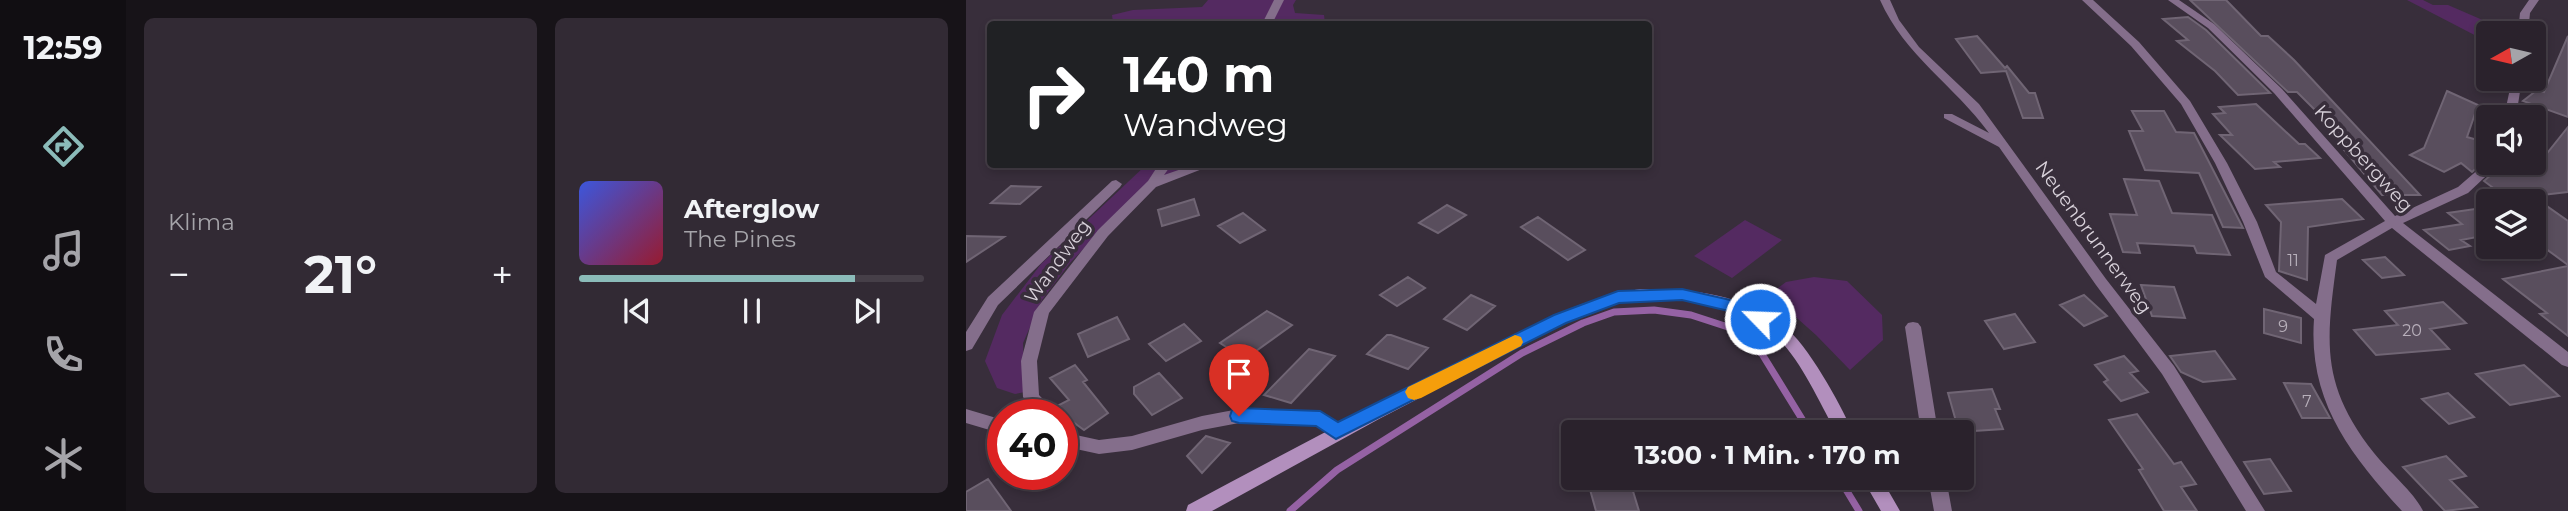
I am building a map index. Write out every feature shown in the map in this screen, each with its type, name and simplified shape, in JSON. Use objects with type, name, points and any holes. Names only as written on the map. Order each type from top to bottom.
[{"type":"street","points":[[1268,21],[1279,0]]},
{"type":"street","name":"Neuenbrunnerweg","points":[[1885,0],[1894,20],[1915,49],[1975,106],[2101,282],[2168,370],[2256,511]]},
{"type":"street","points":[[2087,0],[2135,44],[2186,103],[2221,163],[2250,222],[2270,274],[2323,318]]},
{"type":"street","name":"Koppbergweg","points":[[2172,0],[2211,26],[2278,91],[2393,222],[2568,360]]},
{"type":"street","points":[[2524,21],[2525,13],[2534,0]]},
{"type":"street","points":[[1948,116],[2004,145]]},
{"type":"street","name":"Wandweg","points":[[1033,399],[1029,361],[1042,312],[1103,233],[1152,184],[1163,168]]},
{"type":"street","name":"Wandweg","points":[[1152,184],[1198,168]]},
{"type":"street","points":[[2414,511],[2374,469],[2333,403],[2321,356],[2330,258],[2393,222],[2463,190],[2480,175]]},
{"type":"street","name":"Wandweg","points":[[966,345],[993,301],[1116,184]]},
{"type":"street","points":[[1195,511],[1336,432],[1560,319],[1618,297],[1682,295],[1742,309],[1779,330],[1806,365],[1838,420]]},
{"type":"street","points":[[1913,327],[1928,420]]},
{"type":"street","points":[[966,416],[987,422]]},
{"type":"street","points":[[1078,442],[1099,447],[1132,443],[1239,416],[1320,419],[1336,432]]},
{"type":"street","points":[[1878,490],[1891,511]]},
{"type":"street","points":[[1939,490],[1943,511]]},
{"type":"shaded area","points":[[1208,0],[1296,0],[1293,5],[1295,13],[1324,15],[1325,21],[1113,21],[1112,15],[1133,10],[1202,7]]},
{"type":"shaded area","points":[[2407,0],[2448,5],[2485,21],[2476,21],[2476,36]]},
{"type":"shaded area","points":[[1143,168],[1187,168],[1146,184],[1069,264],[1042,300],[1023,343],[1025,392],[1015,394],[997,388],[985,361],[1002,315],[1041,264]]},
{"type":"shaded area","points":[[1745,220],[1782,240],[1732,278],[1694,256]]},
{"type":"shaded area","points":[[1814,277],[1847,281],[1882,315],[1883,340],[1850,370],[1770,294],[1786,282]]},
{"type":"building","points":[[2190,0],[2226,0],[2261,36],[2268,36],[2294,60],[2420,195],[2382,195],[2345,151],[2356,151],[2297,92],[2288,92]]},
{"type":"building","points":[[2188,17],[2206,30],[2270,93],[2238,95],[2215,71],[2177,41],[2188,40],[2163,19]]},
{"type":"building","points":[[1977,36],[2029,93],[2035,93],[2043,118],[2023,118],[2006,71],[1981,73],[1956,39]]},
{"type":"building","points":[[2568,36],[2568,117],[2546,109],[2546,105],[2523,101],[2536,91],[2546,91]]},
{"type":"building","points":[[2447,91],[2478,105],[2467,137],[2476,140],[2476,168],[2472,172],[2461,163],[2444,172],[2410,155],[2424,148]]},
{"type":"building","points":[[2256,104],[2299,144],[2305,144],[2320,158],[2274,162],[2280,167],[2255,169],[2220,135],[2232,135],[2213,114],[2225,113],[2219,107]]},
{"type":"building","points":[[2132,111],[2164,111],[2176,132],[2194,133],[2243,228],[2223,227],[2199,173],[2145,170],[2129,131],[2143,131]]},
{"type":"building","points":[[2568,127],[2568,192],[2546,195],[2546,189],[2495,189],[2484,181],[2491,175],[2546,175],[2546,154]]},
{"type":"building","points":[[2124,179],[2159,181],[2172,213],[2212,215],[2230,255],[2197,253],[2194,246],[2137,243],[2140,253],[2123,252],[2110,214],[2137,215]]},
{"type":"building","points":[[1011,186],[1040,187],[1020,204],[991,203]]},
{"type":"building","points":[[1194,199],[1199,215],[1162,226],[1158,210]]},
{"type":"building","points":[[2342,199],[2363,219],[2308,227],[2307,280],[2279,271],[2281,222],[2266,205]]},
{"type":"building","points":[[1447,205],[1466,215],[1438,233],[1419,223]]},
{"type":"building","points":[[2546,205],[2568,221],[2568,265],[2546,249]]},
{"type":"building","points":[[2476,210],[2476,237],[2461,240],[2470,246],[2449,250],[2424,230],[2462,224],[2448,213]]},
{"type":"building","points":[[1243,213],[1265,230],[1240,243],[1218,226]]},
{"type":"building","points":[[1538,217],[1585,250],[1568,260],[1521,227]]},
{"type":"building","points":[[966,236],[1004,237],[966,262]]},
{"type":"building","points":[[2385,257],[2404,275],[2382,278],[2363,260]]},
{"type":"building","points":[[2568,266],[2568,336],[2540,314],[2547,313],[2503,279]]},
{"type":"building","points":[[1408,277],[1425,288],[1397,306],[1380,295]]},
{"type":"building","points":[[2141,285],[2174,287],[2185,318],[2152,316]]},
{"type":"building","points":[[1471,295],[1495,306],[1467,330],[1444,319]]},
{"type":"building","points":[[2084,295],[2107,316],[2084,326],[2060,305]]},
{"type":"building","points":[[2443,302],[2466,323],[2430,329],[2449,349],[2376,355],[2354,330],[2398,325],[2385,311]]},
{"type":"building","points":[[2264,309],[2301,318],[2301,343],[2264,333]]},
{"type":"building","points":[[1267,311],[1292,325],[1245,359],[1220,343]]},
{"type":"building","points":[[2015,314],[2035,342],[2004,349],[1985,321]]},
{"type":"building","points":[[1117,317],[1129,339],[1088,357],[1078,334]]},
{"type":"building","points":[[1184,324],[1201,341],[1166,361],[1149,344]]},
{"type":"building","points":[[1387,335],[1428,348],[1408,369],[1367,354]]},
{"type":"building","points":[[1309,349],[1335,356],[1291,403],[1264,395]]},
{"type":"building","points":[[2215,351],[2235,379],[2203,382],[2181,372],[2170,356]]},
{"type":"building","points":[[2124,356],[2138,371],[2130,373],[2148,392],[2121,401],[2104,382],[2108,380],[2095,365]]},
{"type":"building","points":[[1075,365],[1087,380],[1083,382],[1108,413],[1084,430],[1078,426],[1078,399],[1068,399],[1050,378]]},
{"type":"building","points":[[2524,365],[2559,396],[2510,405],[2476,374]]},
{"type":"building","points":[[1159,373],[1182,398],[1152,415],[1134,394],[1134,387]]},
{"type":"building","points":[[2284,383],[2311,384],[2330,418],[2302,418]]},
{"type":"building","points":[[1992,389],[2000,409],[1995,409],[2003,429],[1974,431],[1974,420],[1956,420],[1948,393]]},
{"type":"building","points":[[2448,393],[2474,417],[2449,424],[2422,399]]},
{"type":"building","points":[[2137,414],[2174,464],[2181,462],[2196,484],[2181,487],[2197,511],[2164,511],[2139,470],[2143,469],[2109,420]]},
{"type":"building","points":[[1206,436],[1230,443],[1202,473],[1187,456]]},
{"type":"building","points":[[2446,456],[2466,476],[2450,480],[2477,507],[2445,511],[2403,467]]},
{"type":"building","points":[[2270,459],[2291,491],[2264,494],[2244,462]]},
{"type":"building","points":[[987,480],[987,490],[996,490],[1011,511],[966,511],[966,492]]},
{"type":"building","points":[[1590,490],[1633,490],[1639,511],[1596,511]]},
{"type":"waterway","points":[[1290,511],[1337,470],[1522,353],[1583,323],[1614,312],[1654,310],[1691,315],[1734,329],[1762,354],[1803,420]]},
{"type":"waterway","points":[[1846,490],[1859,511]]},
{"type":"slow traffic","points":[[1414,392],[1515,342]]},
{"type":"route","points":[[1239,416],[1320,419],[1336,432],[1560,319],[1618,297],[1682,295],[1742,309],[1760,319]]}]
